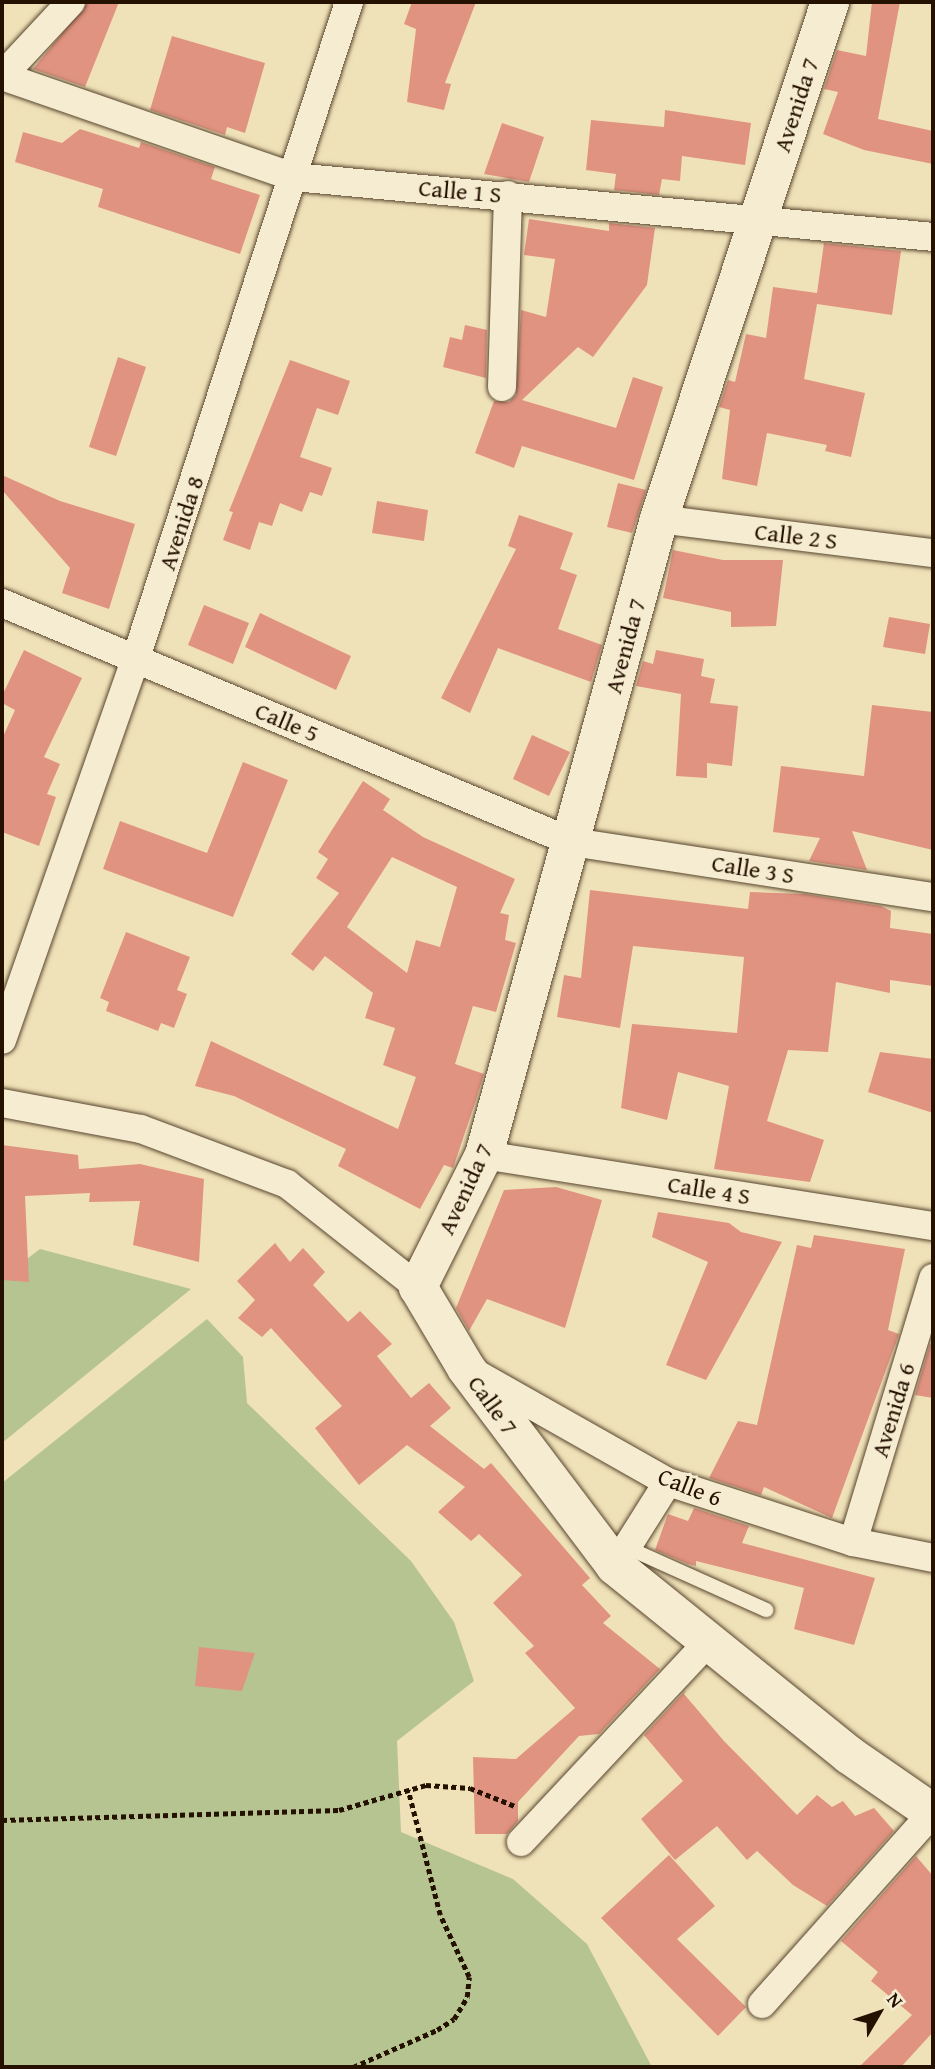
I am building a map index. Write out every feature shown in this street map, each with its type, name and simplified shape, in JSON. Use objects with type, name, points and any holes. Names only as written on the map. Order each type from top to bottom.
[{"type":"main road","name":"Avenida 7","points":[[418,1287],[484,1155],[659,519],[830,2]]},
{"type":"main road","name":"Calle 7","points":[[418,1287],[466,1368],[621,1557],[708,1642],[933,1813]]},
{"type":"street","points":[[2,76],[71,2]]},
{"type":"street","name":"Avenida 8","points":[[2,1040],[136,658],[349,2]]},
{"type":"street","name":"Calle 1 S","points":[[2,76],[294,177],[759,217],[933,237]]},
{"type":"street","points":[[502,387],[508,195]]},
{"type":"street","name":"Calle 2 S","points":[[659,519],[933,552]]},
{"type":"street","name":"Calle 5","points":[[4,608],[136,658],[572,842]]},
{"type":"street","name":"Calle 3 S","points":[[572,842],[933,897]]},
{"type":"street","name":"Calle 7","points":[[2,1103],[141,1129],[287,1184],[418,1287]]},
{"type":"street","name":"Calle 4 S","points":[[484,1155],[933,1226]]},
{"type":"street","name":"Avenida 6","points":[[853,1542],[933,1278]]},
{"type":"street","name":"Calle 6","points":[[466,1368],[668,1482],[853,1542],[933,1558]]},
{"type":"street","points":[[621,1557],[668,1482]]},
{"type":"street","points":[[521,1842],[708,1642]]},
{"type":"street","points":[[762,2004],[933,1813]]},
{"type":"lane","points":[[621,1557],[766,1610]]},
{"type":"path","points":[[2,1820],[339,1810],[408,1790],[470,1787],[545,1818]]},
{"type":"path","points":[[353,2067],[437,2031],[454,2019],[467,1997],[469,1977],[440,1915],[408,1790]]},
{"type":"green space","points":[[40,1249],[191,1289],[2,1443],[2,1278]]},
{"type":"green space","points":[[207,1319],[243,1357],[247,1403],[411,1561],[454,1622],[474,1681],[397,1741],[401,1832],[513,1879],[587,1944],[652,2067],[2,2067],[2,1483]]},
{"type":"building","points":[[88,2],[119,2],[85,87],[33,69]]},
{"type":"building","points":[[412,2],[476,2],[445,83],[451,84],[444,110],[407,102],[416,29],[404,24]]},
{"type":"building","points":[[872,2],[900,2],[878,119],[933,131],[933,164],[864,150],[823,134],[838,92],[824,89],[837,50],[866,56]]},
{"type":"building","points":[[172,36],[265,63],[245,133],[227,127],[225,135],[150,110]]},
{"type":"building","points":[[665,110],[751,123],[745,165],[682,156],[680,181],[662,179],[659,195],[614,190],[616,174],[586,170],[591,120],[664,127]]},
{"type":"building","points":[[502,123],[544,137],[529,182],[484,174]]},
{"type":"building","points":[[80,129],[139,148],[141,142],[215,167],[211,179],[260,195],[240,254],[98,207],[103,189],[15,162],[23,132],[62,143]]},
{"type":"building","points":[[529,219],[609,231],[609,223],[655,228],[647,285],[593,357],[578,347],[522,400],[616,428],[633,377],[663,387],[634,480],[522,446],[514,468],[475,453],[494,401],[509,402],[516,395],[521,310],[546,317],[555,259],[524,255]]},
{"type":"building","points":[[824,243],[901,251],[892,315],[817,304],[804,379],[865,393],[851,457],[825,451],[827,445],[767,433],[757,486],[722,479],[730,410],[719,407],[728,380],[735,382],[746,334],[766,338],[773,287],[817,293]]},
{"type":"building","points":[[465,325],[487,330],[486,378],[443,367],[450,337],[462,340]]},
{"type":"building","points":[[118,357],[146,367],[116,456],[89,447]]},
{"type":"building","points":[[290,360],[350,381],[338,415],[317,408],[300,457],[332,468],[322,496],[310,492],[302,512],[280,503],[272,526],[259,522],[250,550],[223,540],[233,512],[229,511]]},
{"type":"building","points":[[2,475],[60,501],[135,524],[109,609],[62,593],[70,568],[2,490]]},
{"type":"building","points":[[618,483],[646,490],[632,533],[607,527]]},
{"type":"building","points":[[377,501],[428,510],[424,541],[372,533]]},
{"type":"building","points":[[519,515],[573,533],[560,569],[577,575],[558,629],[602,645],[591,682],[498,648],[470,713],[441,698],[516,549],[508,546]]},
{"type":"building","points":[[673,550],[723,560],[783,560],[776,626],[731,627],[731,612],[663,598]]},
{"type":"building","points":[[204,605],[249,623],[233,664],[188,645]]},
{"type":"building","points":[[260,613],[351,656],[336,690],[245,647]]},
{"type":"building","points":[[889,617],[930,624],[925,654],[883,647]]},
{"type":"building","points":[[24,650],[82,678],[44,757],[60,764],[47,794],[56,797],[39,846],[2,832],[2,739],[15,710],[2,703],[2,696]]},
{"type":"building","points":[[656,650],[704,659],[701,676],[715,679],[710,703],[738,706],[732,766],[707,763],[707,778],[676,776],[681,694],[636,686],[643,661],[653,664]]},
{"type":"building","points":[[872,705],[933,712],[933,850],[852,831],[867,870],[809,861],[820,838],[773,832],[781,766],[864,776]]},
{"type":"building","points":[[532,735],[570,752],[549,796],[513,779]]},
{"type":"building","points":[[243,762],[288,780],[233,917],[103,869],[120,821],[207,853]]},
{"type":"building","points":[[363,781],[390,799],[383,810],[423,837],[515,879],[500,913],[509,915],[505,940],[516,943],[496,1012],[473,1006],[455,1064],[484,1074],[453,1168],[444,1165],[420,1209],[338,1166],[346,1149],[234,1096],[195,1086],[211,1041],[398,1129],[416,1077],[383,1065],[395,1028],[365,1018],[373,993],[325,956],[313,971],[291,954],[339,893],[316,878],[328,859],[318,852]],"holes":[[[392,857],[457,887],[440,947],[416,940],[407,973],[347,927]]]},
{"type":"building","points":[[590,890],[748,909],[750,892],[805,894],[881,906],[891,911],[890,928],[933,934],[933,986],[890,980],[890,993],[836,982],[828,1052],[788,1050],[767,1121],[824,1140],[810,1182],[714,1169],[729,1086],[678,1072],[667,1120],[621,1108],[632,1024],[737,1033],[744,957],[633,946],[620,1028],[557,1017],[564,975],[581,978]]},
{"type":"building","points":[[126,932],[190,957],[177,990],[187,994],[174,1028],[161,1023],[158,1031],[106,1011],[109,1002],[100,998]]},
{"type":"building","points":[[880,1052],[933,1059],[933,1113],[868,1092]]},
{"type":"building","points":[[2,1145],[78,1155],[79,1169],[140,1164],[204,1179],[199,1262],[133,1245],[140,1201],[89,1202],[90,1193],[25,1196],[29,1282],[2,1280]]},
{"type":"building","points":[[556,1187],[602,1200],[565,1328],[487,1299],[469,1331],[456,1308],[504,1190]]},
{"type":"building","points":[[658,1212],[729,1223],[741,1232],[782,1242],[706,1380],[666,1365],[708,1262],[652,1237]]},
{"type":"building","points":[[814,1235],[905,1249],[888,1330],[899,1334],[832,1518],[764,1487],[761,1495],[709,1478],[738,1421],[757,1425],[797,1245],[811,1248]]},
{"type":"building","points":[[275,1243],[290,1262],[303,1248],[325,1272],[313,1285],[348,1322],[360,1311],[392,1344],[377,1356],[411,1398],[429,1383],[451,1408],[430,1426],[484,1469],[491,1463],[590,1578],[582,1585],[611,1616],[603,1623],[660,1669],[599,1734],[579,1736],[518,1802],[518,1821],[507,1834],[475,1834],[473,1757],[516,1759],[575,1708],[525,1653],[534,1646],[493,1603],[522,1575],[479,1534],[471,1541],[438,1512],[465,1487],[407,1445],[359,1485],[315,1428],[342,1406],[271,1328],[262,1337],[238,1318],[255,1300],[237,1281]]},
{"type":"building","points":[[930,1344],[933,1345],[933,1398],[915,1395]]},
{"type":"building","points":[[694,1508],[749,1526],[742,1543],[875,1578],[854,1645],[794,1629],[804,1588],[696,1561],[696,1566],[688,1564],[655,1550],[668,1514],[688,1521]]},
{"type":"building","points":[[199,1647],[255,1653],[242,1691],[195,1686]]},
{"type":"building","points":[[686,1690],[684,1694],[724,1741],[797,1815],[817,1795],[832,1807],[843,1801],[855,1816],[874,1808],[894,1831],[827,1906],[793,1885],[757,1851],[747,1860],[717,1826],[675,1860],[641,1819],[683,1781],[644,1735]]},
{"type":"building","points":[[669,1855],[715,1906],[677,1939],[746,2007],[718,2036],[601,1918]]},
{"type":"building","points":[[916,1856],[933,1876],[933,2032],[901,2067],[859,2067],[912,2015],[871,1981],[878,1972],[841,1941]]}]
